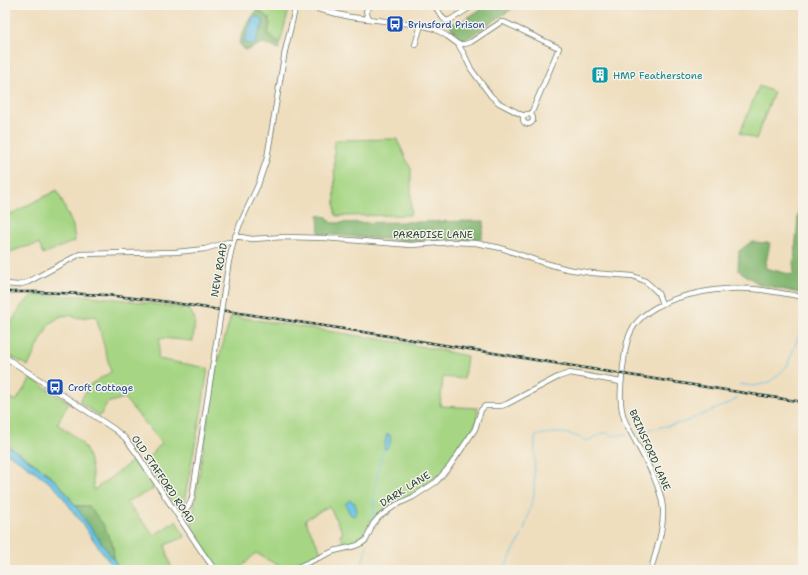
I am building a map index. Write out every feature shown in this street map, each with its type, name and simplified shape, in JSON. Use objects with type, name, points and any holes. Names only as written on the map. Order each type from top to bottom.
[{"type":"street","name":"NEW ROAD","points":[[178,516],[187,509],[192,498],[229,261],[235,236],[258,185],[267,158],[285,51],[296,5]]},
{"type":"street","points":[[301,5],[350,17],[421,25],[435,29],[458,44],[471,69],[491,96],[499,103],[524,116],[526,114],[531,114]]},
{"type":"street","points":[[372,5],[366,11],[372,20]]},
{"type":"street","points":[[434,5],[446,21],[474,5]]},
{"type":"street","points":[[458,44],[469,43],[482,36],[501,22],[504,22],[559,48],[531,114],[533,116],[532,122],[529,124],[524,122],[524,116]]},
{"type":"street","points":[[416,44],[421,25]]},
{"type":"street","points":[[466,57],[466,48],[469,43]]},
{"type":"street","name":"PARADISE LANE","points":[[235,236],[252,239],[284,237],[325,238],[411,245],[452,242],[476,243],[501,248],[566,269],[592,273],[633,276],[645,281],[651,286],[658,293],[662,304]]},
{"type":"street","points":[[5,284],[23,284],[28,282],[80,254],[176,252],[205,249],[228,242],[233,243]]},
{"type":"street","name":"BRINSFORD LANE","points":[[651,570],[662,526],[662,500],[654,477],[629,429],[620,402],[621,382],[626,350],[628,340],[634,327],[647,313],[662,304],[697,293],[724,289],[751,289],[803,297]]},
{"type":"street","name":"OLD STAFFORD ROAD","points":[[5,357],[120,433],[137,454],[202,552],[216,570]]},
{"type":"street","name":"DARK LANE","points":[[291,570],[334,551],[362,543],[366,540],[373,524],[379,517],[396,505],[413,497],[436,482],[450,466],[475,429],[481,410],[485,406],[501,406],[507,404],[558,377],[570,373],[621,382]]},
{"type":"green space","points":[[259,5],[290,5],[280,43],[268,34],[270,24],[269,18],[257,10]]},
{"type":"green space","points":[[487,5],[518,5],[463,41],[448,24],[461,22]]},
{"type":"green space","points":[[257,10],[269,18],[270,24],[268,34],[280,43],[279,49],[262,43],[245,50],[239,43],[246,26]],"holes":[[[253,17],[262,29],[258,34],[257,40],[248,32]]]},
{"type":"green space","points":[[759,86],[774,92],[756,139],[740,133]]},
{"type":"green space","points":[[396,138],[411,169],[411,214],[337,216],[335,213],[334,142],[336,140]]},
{"type":"green space","points":[[57,190],[73,226],[75,241],[43,254],[39,244],[21,248],[5,254],[5,217]]},
{"type":"green space","points":[[803,203],[803,294],[759,284],[738,270],[739,251],[751,242],[770,243],[765,268],[793,275],[799,206]]},
{"type":"green space","points":[[318,215],[327,217],[332,223],[484,221],[484,225],[481,239],[410,241],[319,234]]},
{"type":"green space","points":[[32,295],[90,296],[189,309],[195,319],[193,341],[160,338],[158,359],[208,368],[184,502],[175,507],[145,461],[162,443],[124,398],[107,403],[100,416],[79,402],[91,384],[111,372],[96,316],[76,318],[70,315],[61,316],[49,324],[28,366],[5,353],[5,333],[23,303],[25,303]]},
{"type":"green space","points":[[231,316],[405,343],[467,356],[464,379],[443,377],[440,406],[478,408],[477,421],[454,458],[438,476],[424,487],[379,513],[371,520],[363,538],[356,544],[344,545],[340,535],[343,533],[329,506],[305,520],[322,554],[282,568],[256,553],[238,570],[221,570],[213,563],[195,534],[192,526],[215,372]]},
{"type":"green space","points":[[31,378],[69,403],[57,424],[75,437],[85,448],[90,463],[94,490],[135,459],[154,489],[126,502],[154,535],[176,521],[185,537],[165,545],[172,570],[121,570],[114,560],[113,545],[89,506],[75,506],[63,488],[46,472],[5,444],[5,409],[10,398],[16,401]]},
{"type":"green space","points":[[75,506],[89,506],[103,524],[113,545],[114,560]]},
{"type":"water","points":[[253,17],[259,17],[263,20],[263,24],[257,40],[251,45],[244,42]]},
{"type":"water","points":[[387,434],[390,435],[390,443],[388,448],[384,449],[386,438]]},
{"type":"water","points":[[5,444],[40,468],[59,484],[121,570],[115,570],[60,493],[41,476],[5,452]]},
{"type":"water","points":[[349,500],[355,503],[357,511],[354,516],[350,514],[346,506],[346,503]]},
{"type":"waterway","points":[[740,385],[754,386],[770,382],[778,375],[787,366],[803,325]]},
{"type":"waterway","points":[[636,432],[682,423],[730,403],[737,397]]},
{"type":"waterway","points":[[524,530],[534,495],[536,436],[563,433],[574,435],[587,441],[603,433],[607,433],[612,436],[627,434]]},
{"type":"waterway","points":[[372,523],[377,476],[385,449]]},
{"type":"waterway","points":[[502,570],[522,535]]},
{"type":"waterway","points":[[361,570],[367,544]]},
{"type":"railway","points":[[5,292],[106,295],[161,301],[803,402]]},
{"type":"place","name":"Brinsford Prison","points":[[395,24]]},
{"type":"place","name":"HMP Featherstone","points":[[600,75]]},
{"type":"place","name":"Croft Cottage","points":[[55,387]]}]
